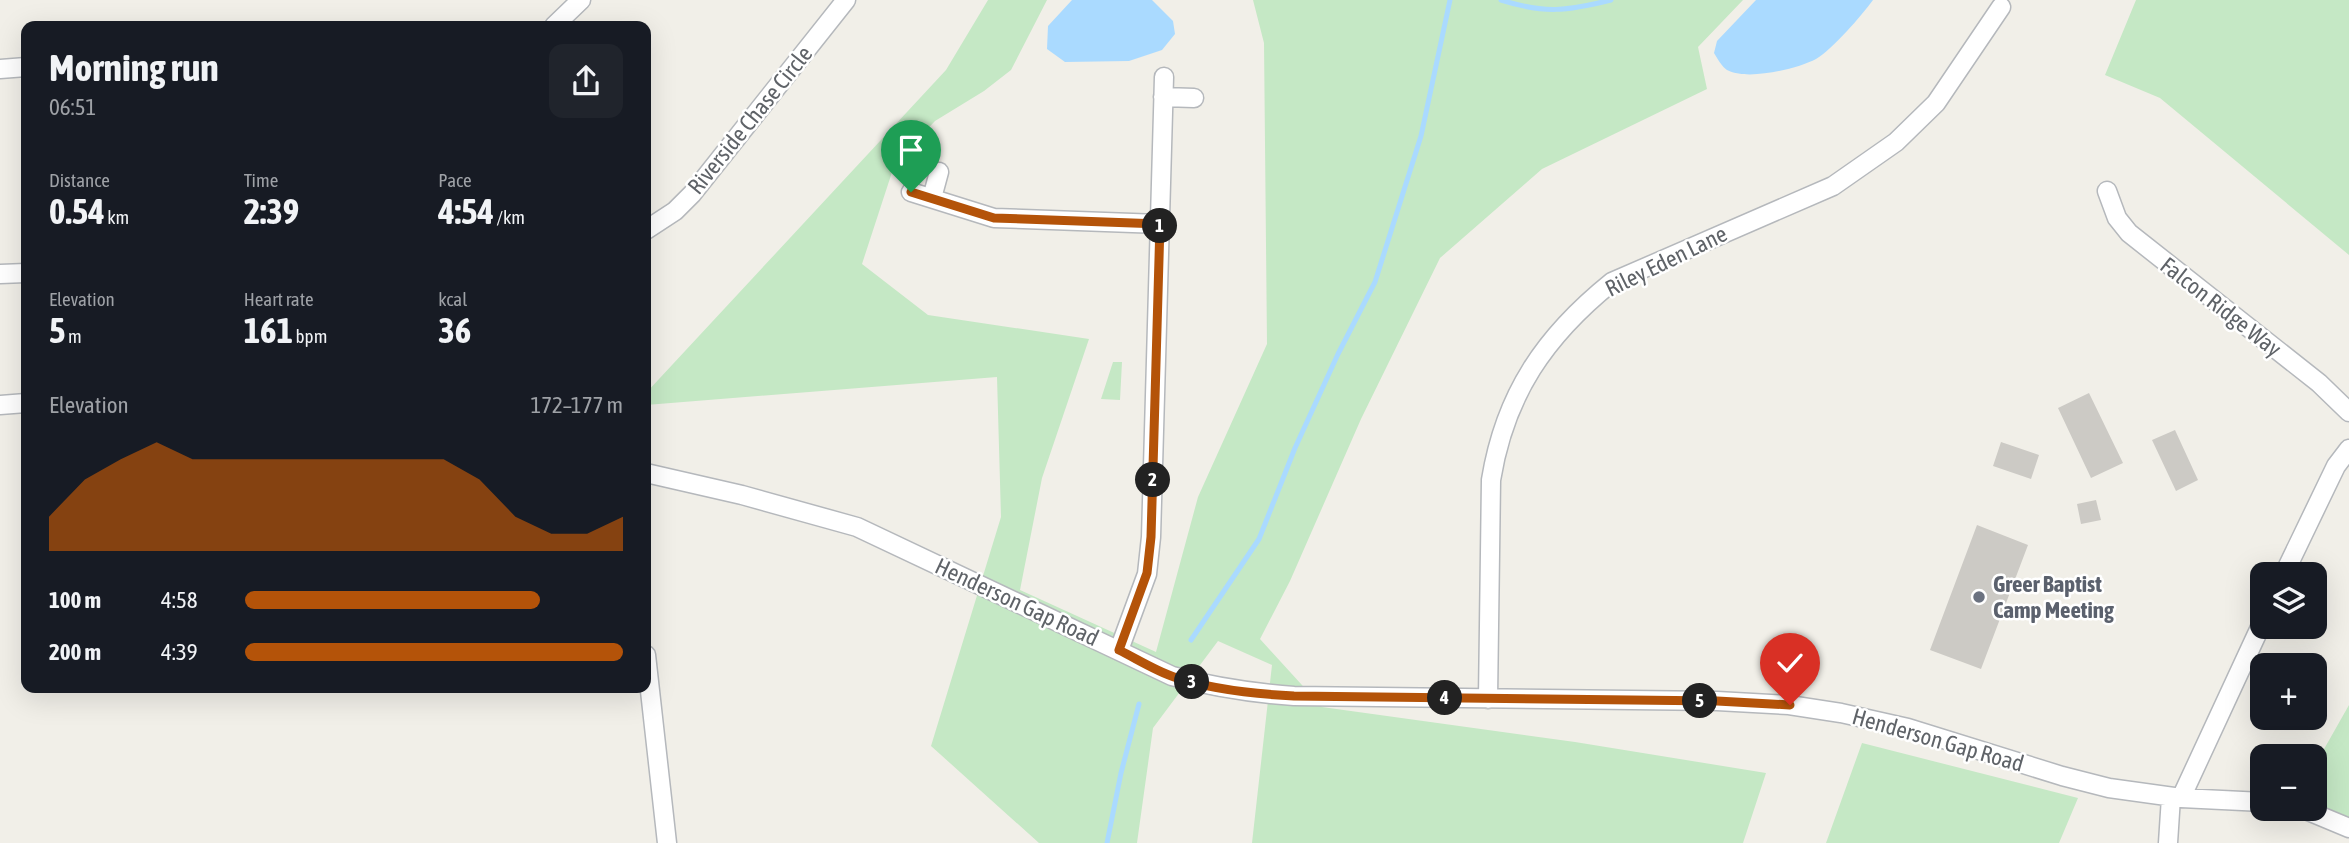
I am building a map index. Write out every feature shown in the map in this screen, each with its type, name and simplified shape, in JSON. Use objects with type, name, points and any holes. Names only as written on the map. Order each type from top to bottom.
[{"type":"street","points":[[559,21],[582,0]]},
{"type":"street","name":"Riverside Chase Circle","points":[[651,227],[675,211],[692,194],[846,0]]},
{"type":"street","name":"Riley Eden Lane","points":[[1488,698],[1491,480],[1496,449],[1507,415],[1526,375],[1555,335],[1584,304],[1612,282],[1833,186],[1896,142],[1936,103],[2001,7]]},
{"type":"street","points":[[0,69],[21,67]]},
{"type":"street","points":[[1119,650],[1147,573],[1151,537],[1164,77]]},
{"type":"street","points":[[1163,97],[1194,98]]},
{"type":"street","points":[[932,198],[939,172]]},
{"type":"street","name":"Falcon Ridge Way","points":[[2107,191],[2117,218],[2129,233],[2319,383],[2349,412]]},
{"type":"street","points":[[911,192],[994,218],[1160,224]]},
{"type":"street","points":[[0,274],[21,273]]},
{"type":"street","points":[[0,405],[21,403]]},
{"type":"street","points":[[2290,562],[2331,475],[2349,449]]},
{"type":"street","name":"Henderson Gap Road","points":[[651,474],[742,495],[857,527],[1172,676],[1210,687],[1252,694],[1294,696],[1717,701],[1790,705],[1908,728],[2097,785],[2176,797],[2250,801]]},
{"type":"street","points":[[2168,843],[2176,797],[2254,639]]},
{"type":"street","points":[[650,693],[667,843]]},
{"type":"street","points":[[2327,819],[2349,828]]},
{"type":"green space","points":[[988,0],[1047,0],[1011,70],[984,91],[935,121],[895,163],[862,264],[928,315],[1089,339],[1042,478],[1020,590],[1156,652],[1198,497],[1267,344],[1264,43],[1253,0],[1743,0],[1698,47],[1707,89],[1542,169],[1440,258],[1361,419],[1290,581],[1260,639],[1322,707],[1575,742],[1766,773],[1743,843],[1252,843],[1272,665],[1218,641],[1153,728],[1137,843],[1039,843],[931,746],[1001,517],[997,377],[651,405],[651,388],[946,70]]},
{"type":"green space","points":[[2136,0],[2349,0],[2349,255],[2160,98],[2105,75]]},
{"type":"green space","points":[[1113,362],[1122,362],[1120,400],[1101,399]]},
{"type":"green space","points":[[2349,705],[2349,828],[2327,812],[2327,744]]},
{"type":"green space","points":[[1862,743],[2078,798],[2059,843],[1826,843]]},
{"type":"water","points":[[1072,0],[1152,0],[1173,21],[1175,34],[1162,50],[1129,61],[1065,62],[1047,49],[1048,26]]},
{"type":"water","points":[[1756,0],[1873,0],[1838,40],[1816,59],[1759,74],[1727,70],[1714,53],[1717,41]]},
{"type":"building","points":[[2089,393],[2123,463],[2091,478],[2058,408]]},
{"type":"building","points":[[2175,430],[2198,480],[2176,491],[2152,440]]},
{"type":"building","points":[[2001,442],[2039,455],[2031,479],[1993,466]]},
{"type":"building","points":[[2096,500],[2101,520],[2081,524],[2077,504]]},
{"type":"building","name":"Greer Baptist Camp Meeting","points":[[1977,525],[2028,545],[1981,669],[1930,650]]},
{"type":"waterway","points":[[1191,640],[1259,539],[1295,448],[1375,282],[1421,136],[1450,0]]},
{"type":"waterway","points":[[1501,0],[1544,9],[1581,7],[1611,0]]},
{"type":"waterway","points":[[1107,843],[1139,704]]},
{"type":"place","name":"Greer Baptist Camp Meeting","points":[[1979,597]]},
{"type":"route","points":[[911,192],[994,218],[1160,224],[1151,537],[1147,573],[1119,650],[1172,676],[1210,687],[1252,694],[1717,701],[1790,705]]}]
